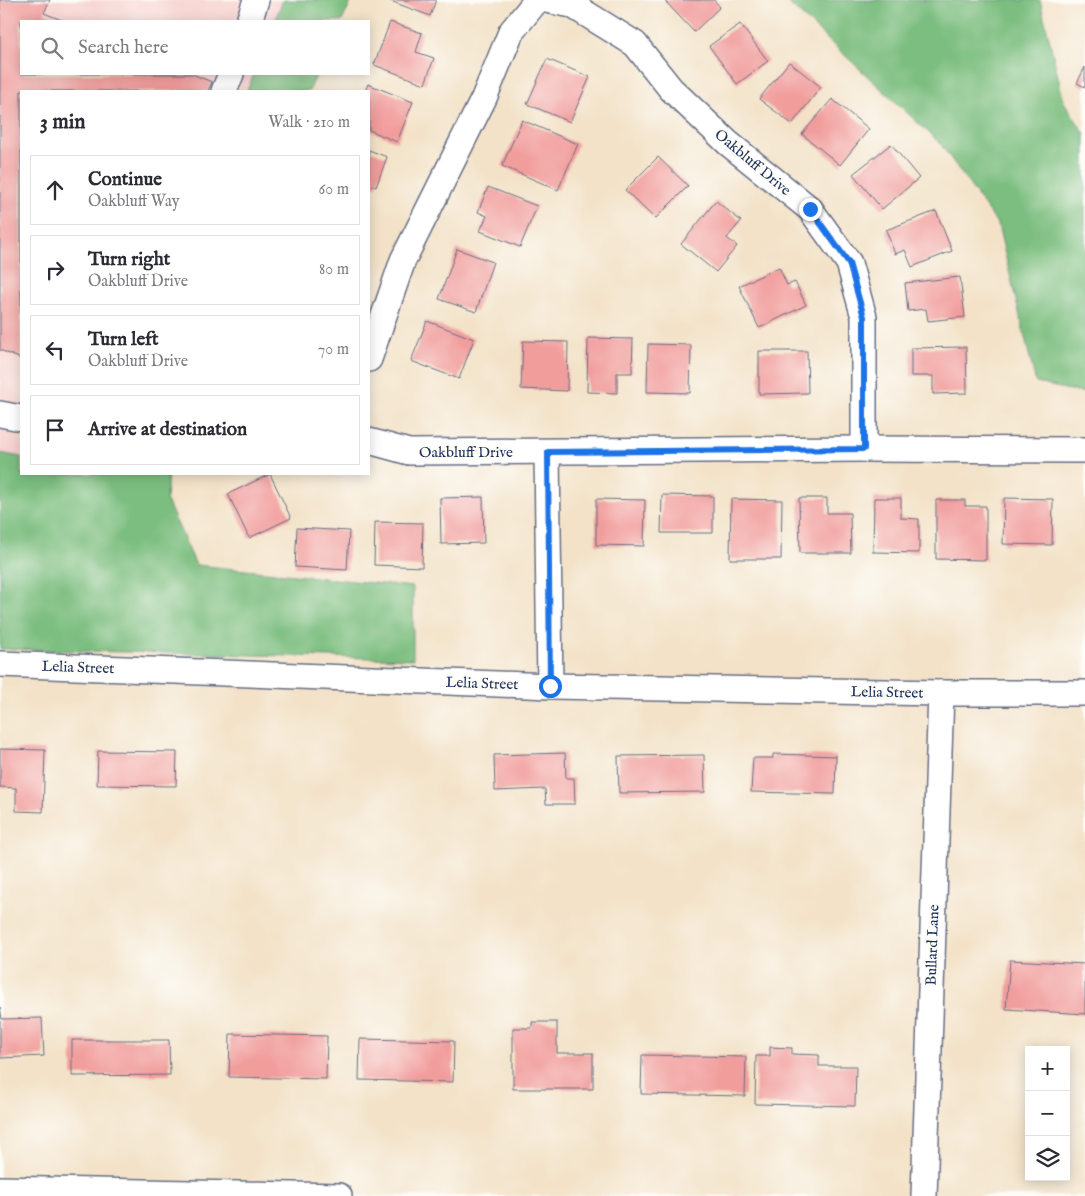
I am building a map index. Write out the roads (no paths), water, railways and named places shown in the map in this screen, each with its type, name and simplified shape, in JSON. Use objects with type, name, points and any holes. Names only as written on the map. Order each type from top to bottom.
[{"type":"street","points":[[249,20],[256,0]]},
{"type":"street","points":[[370,356],[403,260],[484,98],[511,32],[537,0]]},
{"type":"street","name":"Oakbluff Drive","points":[[546,0],[572,5],[635,44],[671,88],[728,143],[810,209],[849,263],[864,317],[864,449]]},
{"type":"street","points":[[224,90],[231,75]]},
{"type":"street","points":[[0,414],[20,418]]},
{"type":"street","name":"Oakbluff Drive","points":[[370,440],[409,452],[864,449],[1085,450]]},
{"type":"street","points":[[548,452],[550,686]]},
{"type":"street","name":"Lelia Street","points":[[0,664],[550,686],[1085,694]]},
{"type":"street","name":"Bullard Lane","points":[[924,1196],[941,693]]},
{"type":"street","points":[[0,1189],[339,1196]]}]
